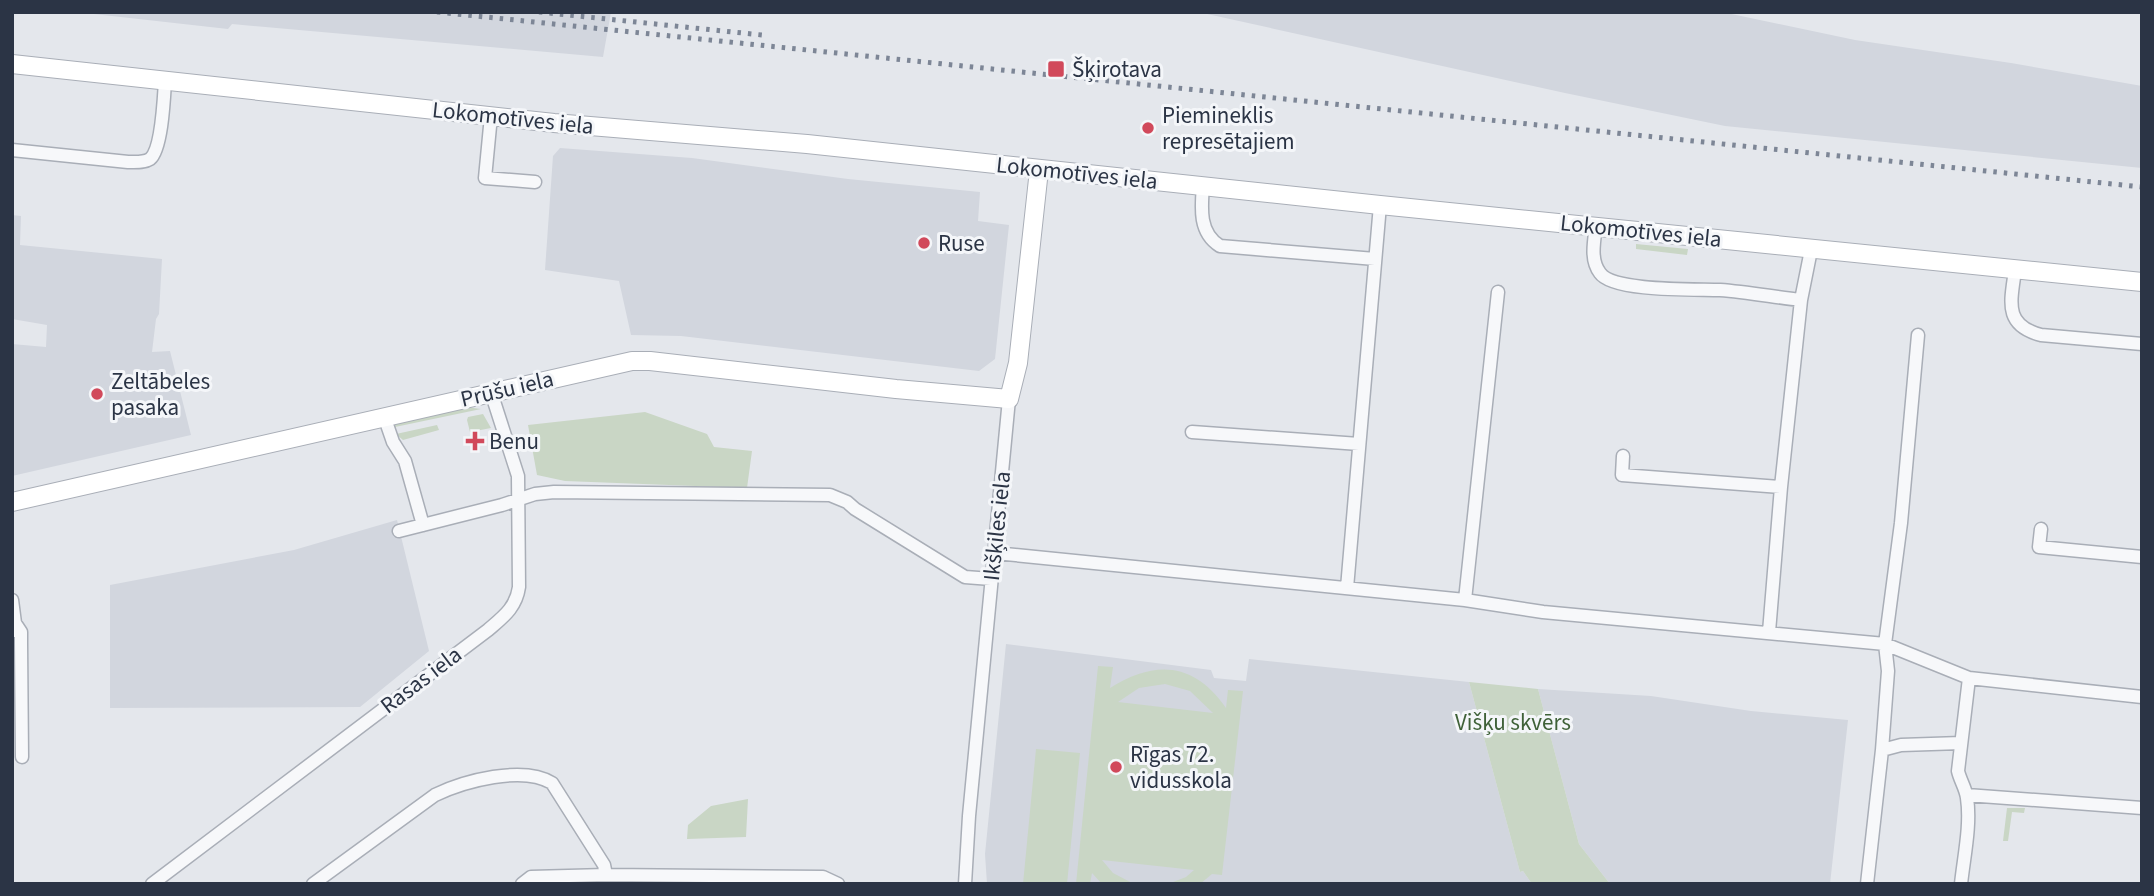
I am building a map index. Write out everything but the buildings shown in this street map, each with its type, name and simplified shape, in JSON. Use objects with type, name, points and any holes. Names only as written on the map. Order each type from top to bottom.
[{"type":"street","name":"Lokomotīves iela","points":[[12,64],[491,116],[807,144],[1811,250],[2142,282]]},
{"type":"street","points":[[12,150],[128,162],[142,162],[152,158],[158,146],[165,81]]},
{"type":"street","points":[[491,116],[485,178],[535,182]]},
{"type":"street","name":"Ikšķiles iela","points":[[965,884],[969,816],[1009,399],[1018,363],[1039,170]]},
{"type":"street","points":[[1203,186],[1201,210],[1205,229],[1211,241],[1220,246],[1375,259]]},
{"type":"street","points":[[1347,588],[1380,205]]},
{"type":"street","points":[[1596,226],[1593,251],[1596,265],[1601,276],[1615,283],[1672,290],[1721,290],[1801,300]]},
{"type":"street","points":[[1769,632],[1801,300],[1811,250]]},
{"type":"street","points":[[2015,270],[2011,311],[2026,331],[2041,335],[2142,344]]},
{"type":"street","points":[[1465,600],[1492,297]]},
{"type":"street","points":[[1867,884],[1888,671],[1885,644],[1901,523],[1918,335]]},
{"type":"street","name":"Prūšu iela","points":[[12,502],[641,360],[1009,399]]},
{"type":"street","name":"Rasas iela","points":[[152,884],[507,614],[517,600],[518,477],[491,393]]},
{"type":"street","points":[[384,416],[393,442],[405,461],[423,525]]},
{"type":"street","points":[[1192,432],[1359,444]]},
{"type":"street","points":[[1623,456],[1622,475],[1781,487]]},
{"type":"street","points":[[399,530],[535,494],[554,492],[830,495],[847,502],[965,577],[991,579]]},
{"type":"street","points":[[2041,529],[2039,547],[2142,557]]},
{"type":"street","points":[[995,553],[1465,600],[1544,612],[1885,644],[1969,678],[2142,697]]},
{"type":"street","points":[[12,600],[13,627],[21,632],[22,757]]},
{"type":"street","points":[[1961,884],[1967,795],[1960,781],[1961,743],[1969,678]]},
{"type":"street","points":[[1882,750],[1901,745],[1961,743]]},
{"type":"street","points":[[313,884],[435,795],[458,784],[480,779],[528,776],[542,776],[552,783],[604,865],[606,875]]},
{"type":"street","points":[[1967,795],[2142,808]]},
{"type":"street","points":[[522,884],[531,877],[606,875],[823,877],[838,884]]},
{"type":"shaded area","points":[[76,12],[611,12],[603,57],[232,24],[228,29]]},
{"type":"shaded area","points":[[1198,12],[1722,12],[1855,40],[2142,86],[2142,168],[1725,126]]},
{"type":"shaded area","points":[[560,148],[692,158],[848,179],[980,192],[978,221],[1009,225],[995,359],[979,371],[681,336],[631,335],[619,281],[545,270],[553,156]]},
{"type":"shaded area","name":"Zeltābeles pasaka","points":[[12,215],[21,216],[20,245],[162,259],[159,314],[152,352],[170,351],[191,435],[12,476],[12,344],[46,347],[47,325],[12,319]]},
{"type":"shaded area","points":[[397,520],[429,651],[360,707],[110,708],[110,585],[294,550]]},
{"type":"shaded area","points":[[1006,644],[1211,670],[1214,678],[1246,681],[1249,659],[1469,682],[1520,872],[1523,871],[1532,884],[987,884],[985,854]]},
{"type":"shaded area","points":[[1538,689],[1651,696],[1751,711],[1848,720],[1830,884],[1610,884],[1579,844]]},
{"type":"green space","points":[[1636,244],[1688,249],[1687,255],[1636,249]]},
{"type":"green space","points":[[466,407],[481,409],[395,427],[394,423]]},
{"type":"green space","points":[[645,412],[707,434],[714,447],[752,451],[747,488],[565,481],[537,475],[528,425]]},
{"type":"green space","points":[[483,414],[491,428],[470,432],[468,417]]},
{"type":"green space","points":[[437,425],[439,430],[403,440],[396,434]]},
{"type":"green space","points":[[1098,666],[1113,667],[1110,688],[1143,673],[1159,670],[1188,674],[1214,693],[1226,708],[1228,690],[1243,691],[1222,875],[1212,874],[1200,884],[1168,884],[1186,877],[1194,870],[1102,860],[1113,873],[1134,884],[1102,884],[1092,873],[1090,884],[1076,884]],"holes":[[[1165,684],[1190,691],[1213,713],[1118,702],[1139,688]]]},
{"type":"green space","name":"Višķu skvērs","points":[[1469,682],[1538,689],[1579,844],[1610,884],[1532,884],[1523,871],[1520,872]]},
{"type":"green space","points":[[1036,749],[1080,753],[1067,884],[1023,884]]},
{"type":"green space","points":[[748,799],[746,837],[687,839],[688,825],[711,806]]},
{"type":"green space","points":[[2007,808],[2025,808],[2024,813],[2012,812],[2008,841],[2003,841]]},
{"type":"railway","points":[[437,12],[2142,187]]},
{"type":"railway","points":[[539,12],[762,35]]},
{"type":"place","name":"Šķirotava","points":[[1056,69]]},
{"type":"place","name":"Piemineklis represētajiem","points":[[1148,128]]},
{"type":"place","name":"Ruse","points":[[924,243]]},
{"type":"place","name":"Zeltābeles pasaka","points":[[97,394]]},
{"type":"place","name":"Benu","points":[[475,441]]},
{"type":"place","name":"Rīgas 72. vidusskola","points":[[1116,767]]}]
